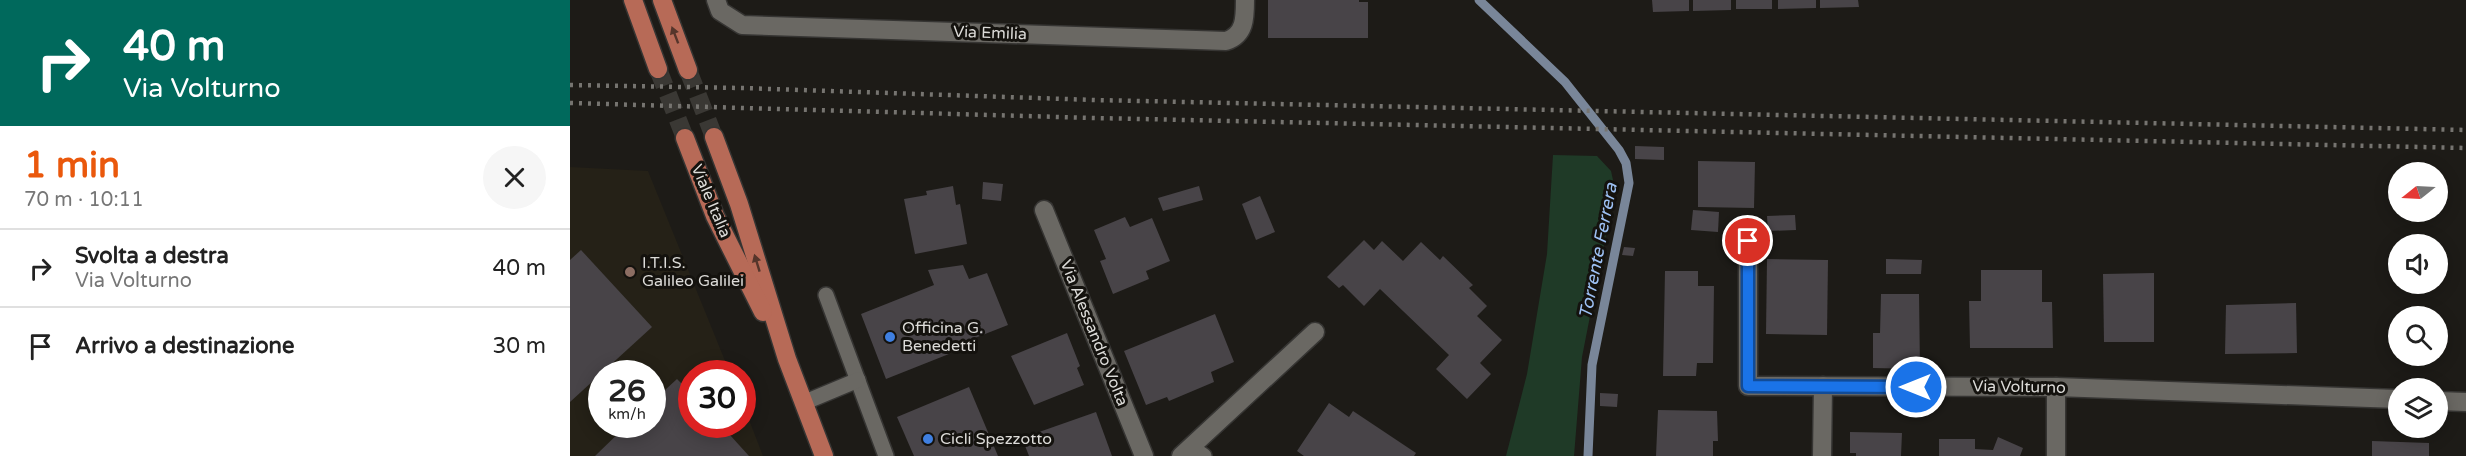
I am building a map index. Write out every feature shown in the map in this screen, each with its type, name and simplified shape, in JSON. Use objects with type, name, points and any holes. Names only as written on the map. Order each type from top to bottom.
[{"type":"main road","points":[[633,0],[658,69]]},
{"type":"main road","points":[[662,0],[688,70]]},
{"type":"main road","name":"Viale Italia","points":[[714,137],[739,204],[787,359],[824,456]]},
{"type":"main road","name":"Viale Italia","points":[[685,138],[716,216],[787,359]]},
{"type":"street","name":"Via Emilia","points":[[716,0],[720,11],[742,25],[1226,41],[1240,32],[1245,19],[1245,0]]},
{"type":"street","name":"Via Alessandro Volta","points":[[1044,210],[1144,456]]},
{"type":"street","name":"Via Volturno","points":[[1748,241],[1748,386],[2056,387],[2388,399]]},
{"type":"street","points":[[1192,453],[1315,332]]},
{"type":"street","points":[[1822,456],[1823,386]]},
{"type":"street","points":[[2056,387],[2056,456]]},
{"type":"street","points":[[2448,401],[2466,402]]},
{"type":"lane","points":[[826,295],[886,456]]},
{"type":"lane","points":[[803,403],[858,380]]},
{"type":"shaded area","name":"I.T.I.S. Galileo Galilei","points":[[570,167],[648,171],[725,360],[678,360],[678,438],[756,438],[763,456],[570,456]]},
{"type":"green space","points":[[1553,155],[1597,156],[1611,171],[1615,189],[1582,357],[1574,456],[1506,456],[1527,374],[1547,254]]},
{"type":"building","points":[[1268,0],[1359,0],[1359,2],[1368,2],[1368,38],[1268,38]]},
{"type":"building","points":[[1652,0],[1689,0],[1689,11],[1653,12]]},
{"type":"building","points":[[1693,0],[1731,0],[1731,10],[1693,11]]},
{"type":"building","points":[[1736,0],[1772,0],[1772,9],[1736,9]]},
{"type":"building","points":[[1778,0],[1816,0],[1816,8],[1778,9]]},
{"type":"building","points":[[1820,0],[1858,0],[1859,7],[1820,8]]},
{"type":"building","points":[[1635,146],[1664,147],[1664,160],[1635,159]]},
{"type":"building","points":[[1698,161],[1755,162],[1754,208],[1698,207]]},
{"type":"building","points":[[983,182],[1003,184],[1001,201],[982,199]]},
{"type":"building","points":[[953,186],[956,205],[960,204],[967,244],[915,254],[904,199],[927,195],[926,191]]},
{"type":"building","points":[[1199,186],[1203,200],[1163,211],[1158,198]]},
{"type":"building","points":[[1260,196],[1275,232],[1256,240],[1242,204]]},
{"type":"building","points":[[1693,210],[1719,212],[1718,232],[1691,230]]},
{"type":"building","points":[[1795,215],[1796,230],[1768,231],[1767,216]]},
{"type":"building","points":[[1125,217],[1130,227],[1152,218],[1170,261],[1146,271],[1149,279],[1113,294],[1100,261],[1106,259],[1094,230]]},
{"type":"building","points":[[1364,240],[1374,250],[1382,241],[1403,261],[1421,242],[1440,260],[1443,256],[1473,285],[1469,288],[1487,306],[1477,316],[1502,340],[1480,363],[1491,374],[1467,399],[1436,369],[1449,355],[1380,289],[1364,306],[1343,285],[1339,288],[1327,277]]},
{"type":"building","points":[[1624,247],[1635,248],[1633,256],[1622,255]]},
{"type":"building","points":[[581,250],[652,327],[616,360],[588,360],[588,386],[570,402],[570,260]]},
{"type":"building","points":[[1767,259],[1828,260],[1827,335],[1766,334]]},
{"type":"building","points":[[1886,259],[1922,260],[1921,274],[1886,274]]},
{"type":"building","points":[[963,265],[969,279],[987,273],[1008,325],[957,345],[959,350],[886,379],[861,314],[934,285],[928,270]]},
{"type":"building","points":[[1981,270],[2042,270],[2042,302],[2052,302],[2053,348],[1970,348],[1969,301],[1981,301]]},
{"type":"building","points":[[1665,271],[1698,271],[1698,286],[1714,286],[1713,363],[1697,363],[1696,376],[1663,376]]},
{"type":"building","points":[[2154,273],[2154,342],[2104,342],[2103,274]]},
{"type":"building","points":[[1881,294],[1919,294],[1920,369],[1873,368],[1873,333],[1880,333]]},
{"type":"building","points":[[2296,303],[2297,353],[2225,354],[2226,305]]},
{"type":"building","points":[[1215,314],[1234,362],[1211,372],[1214,382],[1169,401],[1167,397],[1146,405],[1124,351]]},
{"type":"building","points":[[1067,333],[1080,366],[1077,368],[1084,385],[1034,405],[1011,356]]},
{"type":"building","points":[[678,380],[678,438],[733,438],[749,456],[595,456],[614,438],[666,438],[666,389]]},
{"type":"building","points":[[969,387],[998,456],[914,456],[897,417]]},
{"type":"building","points":[[1600,393],[1618,394],[1617,407],[1600,406]]},
{"type":"building","points":[[1329,403],[1349,417],[1353,411],[1416,453],[1414,456],[1304,456],[1297,451]]},
{"type":"building","points":[[1658,410],[1717,411],[1718,441],[1713,441],[1713,456],[1656,456]]},
{"type":"building","points":[[1096,412],[1112,456],[1029,456],[1022,438]]},
{"type":"building","points":[[1850,432],[1902,433],[1901,456],[1856,456],[1856,453],[1850,453]]},
{"type":"building","points":[[1998,437],[2023,448],[2020,456],[1939,456],[1939,439],[1975,439],[1975,449],[1993,450]]},
{"type":"building","points":[[2372,441],[2429,443],[2429,456],[2372,456]]},
{"type":"waterway","name":"Torrente Ferrera","points":[[1479,0],[1565,82],[1619,150],[1626,163],[1629,183],[1592,365],[1588,456]]},
{"type":"tunnel","points":[[658,69],[685,138]]},
{"type":"tunnel","points":[[688,70],[714,137]]},
{"type":"railway","points":[[570,85],[742,88],[1095,100],[2466,130]]},
{"type":"railway","points":[[570,103],[1095,118],[2466,148]]},
{"type":"place","name":"I.T.I.S. Galileo Galilei","points":[[630,272]]},
{"type":"place","name":"Officina G. Benedetti","points":[[890,337]]},
{"type":"place","name":"Cicli Spezzotto","points":[[928,439]]},
{"type":"route","points":[[1748,241],[1748,386],[1916,387]]}]
